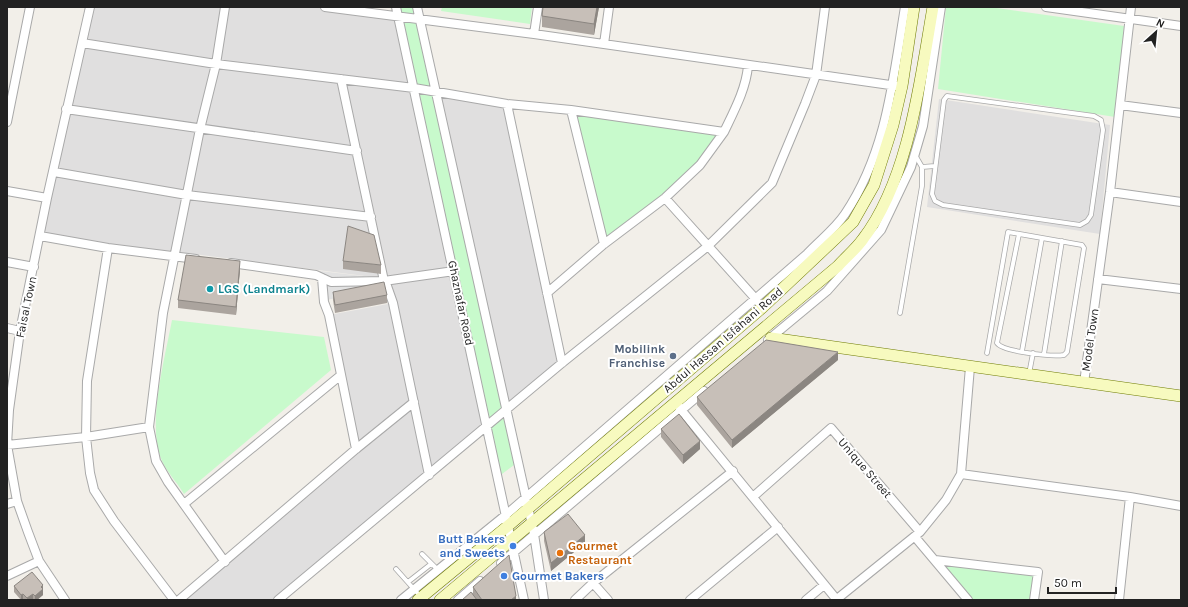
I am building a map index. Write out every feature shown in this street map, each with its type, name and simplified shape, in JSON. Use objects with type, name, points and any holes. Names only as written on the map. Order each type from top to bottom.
[{"type":"main road","name":"Abdul Hassan Isfahani Road","points":[[418,596],[441,574],[763,307],[853,222],[874,185],[893,125],[897,86],[914,7]]},
{"type":"main road","name":"Abdul Hassan Isfahani Road","points":[[440,600],[512,540],[532,529],[678,406],[838,266],[863,239],[880,212],[900,166],[920,83],[933,7]]},
{"type":"main road","name":"Model Town","points":[[771,338],[1084,383]]},
{"type":"main road","points":[[1084,383],[1181,396]]},
{"type":"street","points":[[7,122],[30,7]]},
{"type":"street","name":"Faisal Town","points":[[65,600],[39,561],[17,501],[7,445],[9,392],[47,198],[90,7]]},
{"type":"street","points":[[225,7],[216,64],[200,129],[163,313],[149,427],[156,461],[168,482],[225,562]]},
{"type":"street","points":[[325,7],[398,18],[534,34],[748,66],[897,86]]},
{"type":"street","name":"Ghaznafar Road","points":[[396,7],[508,520],[524,600]]},
{"type":"street","name":"Ghaznafar Road","points":[[417,7],[527,503],[544,600]]},
{"type":"street","points":[[534,34],[538,7]]},
{"type":"street","points":[[604,44],[610,7]]},
{"type":"street","points":[[278,600],[562,363],[708,246],[772,183],[816,75],[825,7]]},
{"type":"street","points":[[527,503],[807,254],[844,216],[864,183],[897,86],[905,7]]},
{"type":"street","points":[[759,347],[827,291],[881,230],[911,167],[923,126],[941,7]]},
{"type":"street","points":[[1046,7],[1181,26]]},
{"type":"street","name":"Model Town","points":[[1084,383],[1110,192],[1131,7]]},
{"type":"street","points":[[82,43],[216,64],[414,88],[507,104],[571,110],[724,132]]},
{"type":"street","points":[[547,293],[604,244],[665,198],[700,165],[724,132],[740,99],[748,66]]},
{"type":"street","points":[[341,79],[384,281],[388,286],[393,303],[429,475]]},
{"type":"street","points":[[507,104],[562,363]]},
{"type":"street","points":[[1120,105],[1181,113]]},
{"type":"street","points":[[66,109],[357,151]]},
{"type":"street","points":[[571,110],[604,244]]},
{"type":"street","points":[[54,172],[187,195],[371,217]]},
{"type":"street","points":[[7,192],[47,198]]},
{"type":"street","points":[[1110,192],[1181,202]]},
{"type":"street","points":[[665,198],[763,307]]},
{"type":"street","points":[[40,236],[108,248],[204,260]]},
{"type":"street","points":[[108,248],[87,381],[86,437],[90,473],[94,490],[114,521],[174,600]]},
{"type":"street","points":[[7,262],[34,267]]},
{"type":"street","points":[[219,262],[316,275],[331,282],[384,281],[454,271]]},
{"type":"street","points":[[322,278],[324,302],[329,315],[356,449]]},
{"type":"street","points":[[1098,279],[1181,289]]},
{"type":"street","points":[[7,328],[20,331]]},
{"type":"street","points":[[711,385],[678,406],[754,496],[837,600],[917,534],[946,500],[961,474],[970,367]]},
{"type":"street","points":[[184,504],[341,375]]},
{"type":"street","points":[[179,600],[356,449],[414,402]]},
{"type":"street","points":[[7,445],[86,437],[149,427]]},
{"type":"street","name":"Unique Street","points":[[754,496],[831,428],[917,534]]},
{"type":"street","points":[[575,600],[733,471]]},
{"type":"street","points":[[961,474],[1130,497],[1181,506]]},
{"type":"street","points":[[1119,600],[1130,497]]},
{"type":"street","points":[[7,504],[17,501]]},
{"type":"street","points":[[690,600],[778,527]]},
{"type":"street","points":[[458,600],[514,552],[532,529]]},
{"type":"street","points":[[917,534],[935,560],[968,600]]},
{"type":"street","points":[[935,560],[1038,572],[1034,600]]},
{"type":"street","points":[[7,576],[39,561]]},
{"type":"street","points":[[594,583],[608,600]]},
{"type":"street","points":[[806,600],[824,585]]},
{"type":"street","points":[[401,600],[418,596]]},
{"type":"lane","points":[[948,96],[1094,116],[1101,120],[1103,130],[1091,215],[1087,221],[1080,225],[943,205],[935,201],[932,194],[936,166],[944,100],[948,96]]},
{"type":"lane","points":[[900,313],[922,186],[922,167],[915,155]]},
{"type":"lane","points":[[922,167],[936,166]]},
{"type":"lane","points":[[987,353],[1008,232],[1082,245],[1084,248],[1067,352],[1060,356],[1032,353],[1002,348],[997,343],[1019,234]]},
{"type":"lane","points":[[1022,351],[1042,238]]},
{"type":"lane","points":[[1044,354],[1062,241]]},
{"type":"lane","points":[[1029,375],[1032,353]]},
{"type":"lane","points":[[422,554],[441,574]]},
{"type":"lane","points":[[408,582],[431,564]]},
{"type":"lane","points":[[396,568],[418,596]]},
{"type":"shaded area","points":[[90,7],[325,7],[399,17],[487,426],[278,600],[173,600],[356,449],[329,315],[393,303],[388,279],[178,252],[178,255],[43,234]]},
{"type":"shaded area","points":[[436,92],[507,104],[562,363],[507,410]]},
{"type":"shaded area","points":[[939,99],[1110,125],[1100,234],[927,207]]},
{"type":"shaded area","points":[[320,271],[388,279],[390,288],[326,300]]},
{"type":"green space","points":[[396,7],[416,7],[518,462],[498,477]]},
{"type":"green space","points":[[442,7],[532,7],[530,24],[441,11]]},
{"type":"green space","points":[[946,7],[989,7],[1124,26],[1115,117],[938,89]]},
{"type":"green space","points":[[571,110],[724,132],[700,165],[604,244]]},
{"type":"green space","points":[[172,320],[324,337],[331,370],[184,494],[162,461],[157,441],[156,425],[159,389]]},
{"type":"green space","points":[[935,560],[1038,572],[1034,600],[968,600]]},
{"type":"building","points":[[543,7],[597,7],[594,24],[542,16]]},
{"type":"building","points":[[348,226],[374,235],[381,265],[343,261]]},
{"type":"building","name":"LGS (Landmark)","points":[[186,255],[240,261],[236,307],[178,300]]},
{"type":"building","points":[[384,282],[387,295],[335,305],[333,292]]},
{"type":"building","points":[[766,340],[838,352],[732,440],[697,397]]},
{"type":"building","points":[[679,414],[700,441],[683,455],[661,429]]},
{"type":"building","name":"Gourmet Restaurant","points":[[568,514],[585,535],[551,563],[544,532]]},
{"type":"building","name":"Gourmet Bakers","points":[[509,555],[516,596],[511,600],[482,600],[473,587]]},
{"type":"building","points":[[32,572],[43,585],[41,587],[43,589],[35,596],[33,594],[27,598],[23,594],[21,595],[14,586]]},
{"type":"building","points":[[471,592],[477,600],[462,600]]},
{"type":"place","name":"LGS (Landmark)","points":[[210,289]]},
{"type":"place","name":"Mobilink Franchise","points":[[673,356]]},
{"type":"place","name":"Butt Bakers and Sweets","points":[[513,546]]},
{"type":"place","name":"Gourmet Restaurant","points":[[560,553]]},
{"type":"place","name":"Gourmet Bakers","points":[[504,576]]}]
